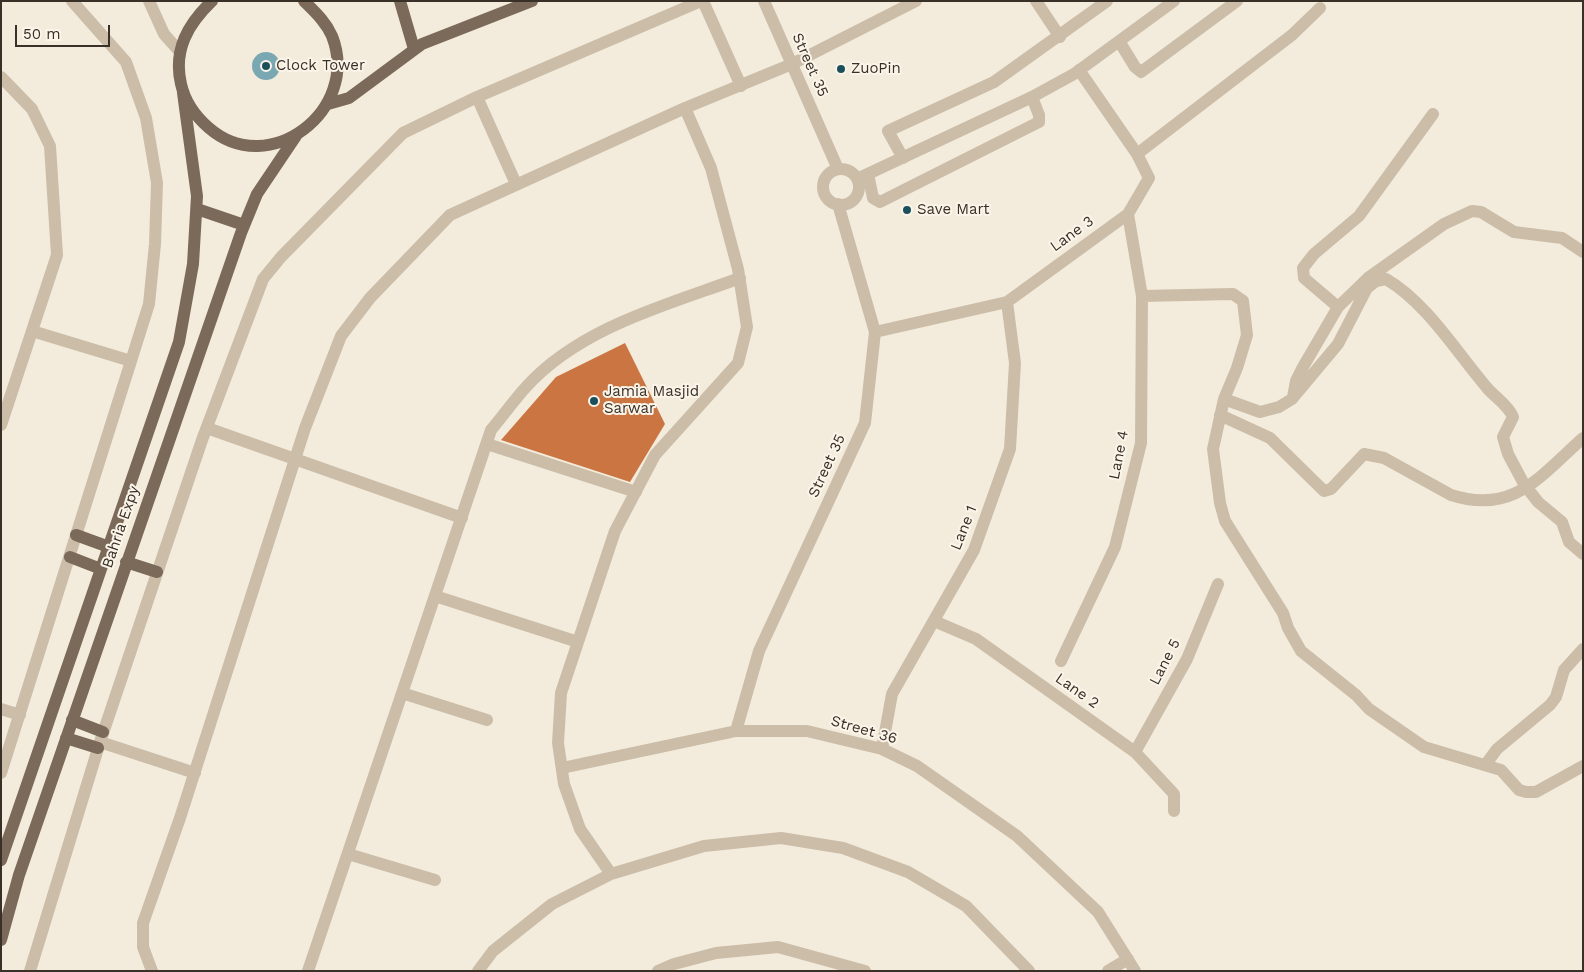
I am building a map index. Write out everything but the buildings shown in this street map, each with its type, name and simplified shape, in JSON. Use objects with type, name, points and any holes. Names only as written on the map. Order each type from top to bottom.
[{"type":"main road","points":[[212,1],[198,15],[186,32],[180,52],[178,73],[183,93],[196,117],[217,135],[242,145],[270,145],[296,136],[314,122],[328,104],[336,82],[337,59],[332,36],[320,17],[304,1]]},
{"type":"main road","points":[[400,1],[414,49]]},
{"type":"main road","points":[[328,104],[349,98],[414,49],[532,1]]},
{"type":"main road","name":"Bahria Expy","points":[[1,859],[179,342],[193,264],[197,209],[197,196],[183,93]]},
{"type":"main road","name":"Bahria Expy","points":[[1,940],[19,876],[72,720],[244,225],[257,194],[296,136]]},
{"type":"main road","points":[[197,209],[244,225]]},
{"type":"main road","points":[[76,536],[109,547]]},
{"type":"main road","points":[[70,557],[101,568]]},
{"type":"main road","points":[[126,562],[157,572]]},
{"type":"main road","points":[[72,720],[100,741]]},
{"type":"main road","points":[[66,738],[100,741]]},
{"type":"street","points":[[1,773],[149,304],[155,244],[157,183],[146,118],[126,62],[72,1]]},
{"type":"street","points":[[149,1],[164,34],[180,52]]},
{"type":"street","points":[[30,971],[100,741],[207,428],[263,279],[281,257],[403,133],[477,97],[702,1],[741,86]]},
{"type":"street","name":"Street 35","points":[[764,1],[838,169]]},
{"type":"street","points":[[152,971],[143,947],[143,923],[194,773],[295,460],[341,336],[370,298],[450,214],[684,108],[792,64],[916,1]]},
{"type":"street","points":[[1036,1],[1060,37]]},
{"type":"street","points":[[903,158],[888,131],[994,82],[1060,37],[1107,1]]},
{"type":"street","points":[[1032,97],[1039,115],[1039,122],[880,202],[874,198],[862,176],[838,169],[828,174],[823,185],[826,196],[838,204],[846,204],[856,196],[862,176],[1032,97],[1079,70],[1174,1]]},
{"type":"street","points":[[1119,41],[1134,67],[1141,72],[1236,1]]},
{"type":"street","points":[[1137,154],[1292,34],[1320,8]]},
{"type":"street","name":"Lane 3","points":[[875,332],[1007,302],[1128,214],[1149,178],[1137,154],[1079,70]]},
{"type":"street","points":[[1,77],[32,109],[50,146],[57,255],[1,425]]},
{"type":"street","points":[[477,97],[516,184]]},
{"type":"street","points":[[611,874],[580,829],[564,784],[558,743],[561,693],[615,531],[655,455],[738,363],[748,327],[740,278],[711,168],[684,108]]},
{"type":"street","points":[[1338,307],[1304,278],[1303,268],[1359,216],[1433,114]]},
{"type":"street","name":"Street 35","points":[[736,731],[759,651],[865,423],[875,332],[838,204]]},
{"type":"street","points":[[1292,400],[1296,381],[1338,307],[1363,282],[1444,224],[1472,211],[1481,212],[1514,232],[1562,238],[1583,252]]},
{"type":"street","name":"Lane 4","points":[[1061,661],[1115,547],[1141,443],[1142,296],[1128,214]]},
{"type":"street","points":[[308,971],[491,430],[528,385],[588,338],[654,310],[740,278]]},
{"type":"street","points":[[1224,399],[1260,412],[1279,408],[1292,400],[1338,344],[1367,288],[1376,281],[1386,279],[1399,286],[1450,341],[1488,390],[1511,411],[1513,417],[1504,437],[1508,454],[1527,488],[1538,502],[1562,522],[1569,542],[1583,554]]},
{"type":"street","points":[[1142,296],[1233,294],[1243,301],[1247,335],[1237,368],[1224,399],[1213,449],[1220,503],[1225,521],[1283,614],[1301,651],[1356,695],[1369,709],[1424,746],[1486,764],[1505,773],[1519,790],[1536,792],[1583,766]]},
{"type":"street","name":"Lane 1","points":[[882,749],[892,694],[974,550],[1010,449],[1015,363],[1007,302]]},
{"type":"street","points":[[32,331],[132,361]]},
{"type":"street","points":[[1220,415],[1270,438],[1324,491],[1331,489],[1364,454],[1384,458],[1451,495],[1463,499],[1498,500],[1527,488],[1583,438]]},
{"type":"street","points":[[207,428],[462,518]]},
{"type":"street","points":[[487,444],[636,492]]},
{"type":"street","name":"Lane 5","points":[[1135,752],[1187,659],[1218,584]]},
{"type":"street","points":[[435,596],[578,642]]},
{"type":"street","name":"Lane 2","points":[[934,621],[976,639],[1135,752],[1174,794],[1174,811]]},
{"type":"street","points":[[1486,764],[1497,749],[1550,706],[1556,697],[1564,670],[1583,649]]},
{"type":"street","points":[[402,693],[487,720]]},
{"type":"street","points":[[1,709],[20,715]]},
{"type":"street","name":"Street 36","points":[[562,768],[736,731],[806,731],[882,749],[917,766],[1017,836],[1098,912],[1135,971]]},
{"type":"street","points":[[100,741],[194,773]]},
{"type":"street","points":[[478,971],[493,951],[552,904],[611,874],[704,846],[782,838],[843,848],[908,872],[966,906],[1029,971]]},
{"type":"street","points":[[348,854],[435,880]]},
{"type":"street","points":[[658,971],[676,967],[716,953],[778,947],[865,971]]},
{"type":"street","points":[[1108,971],[1128,959]]},
{"type":"water","points":[[266,52],[276,56],[280,66],[276,76],[266,80],[256,76],[252,66],[256,56]]},
{"type":"place","name":"Clock Tower","points":[[266,66]]},
{"type":"place","name":"ZuoPin","points":[[841,69]]},
{"type":"place","name":"Save Mart","points":[[907,210]]},
{"type":"place","name":"Jamia Masjid Sarwar","points":[[594,401]]}]
